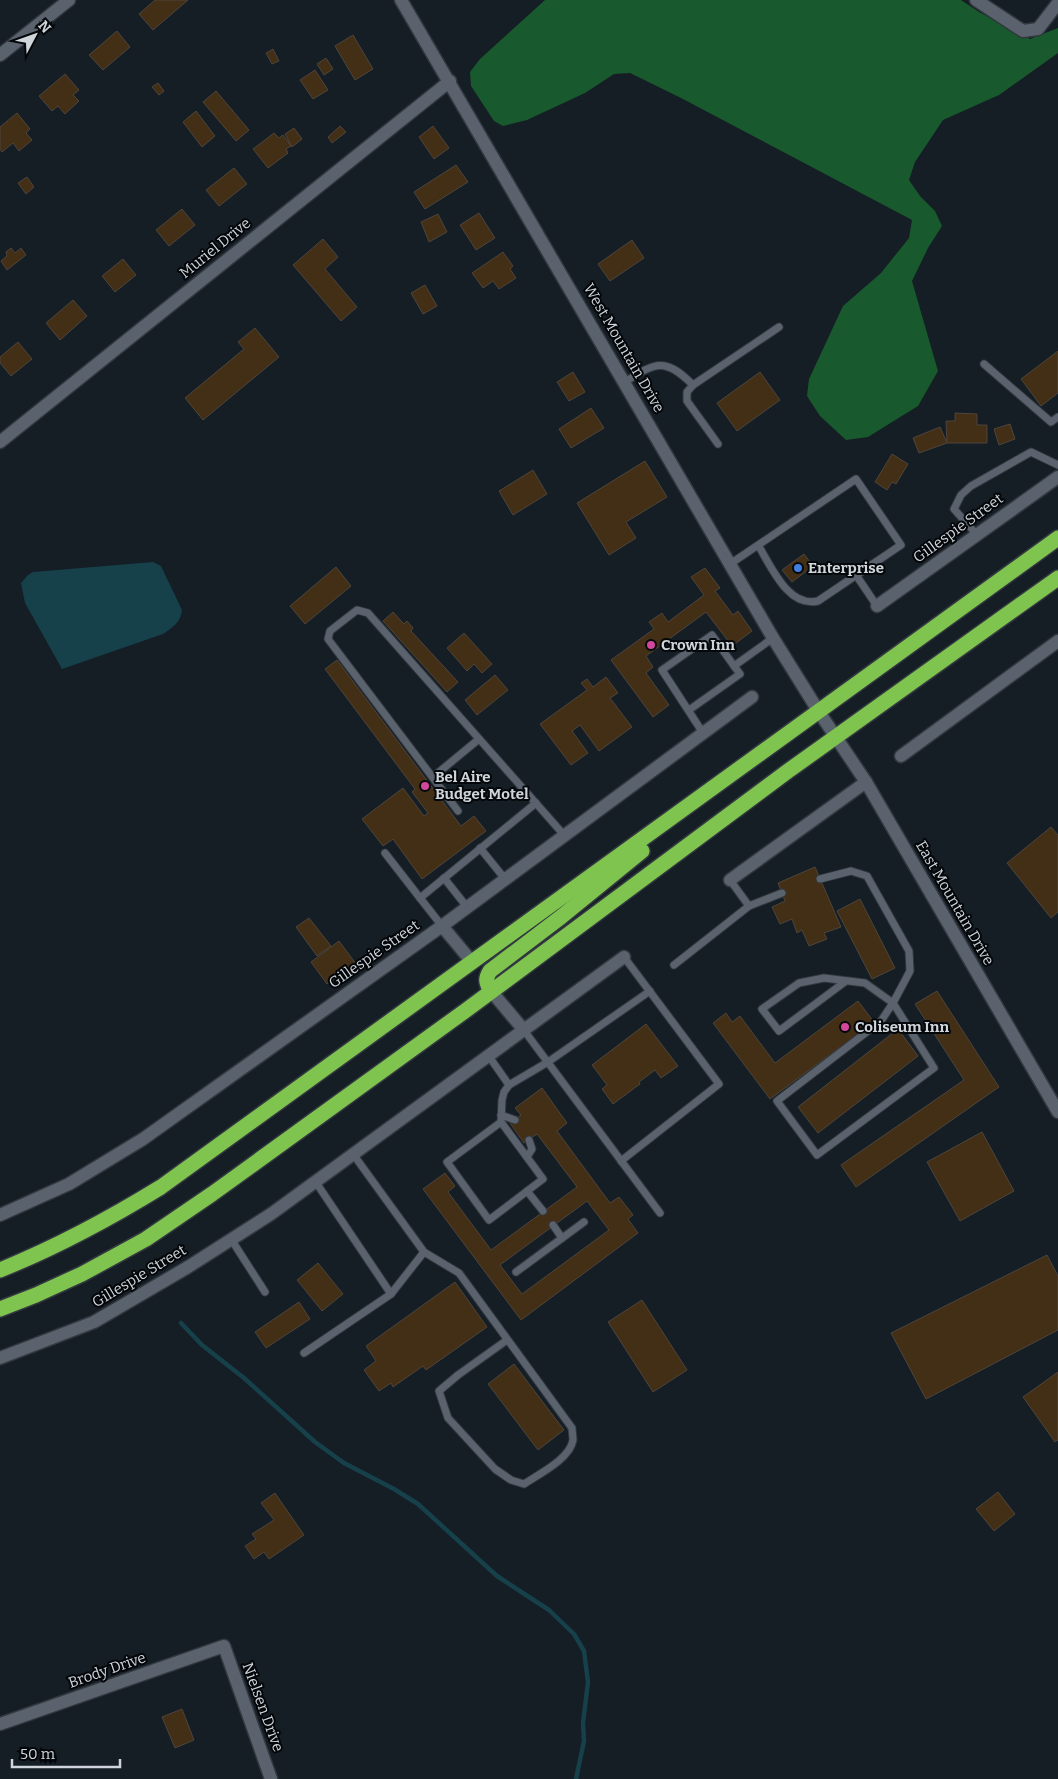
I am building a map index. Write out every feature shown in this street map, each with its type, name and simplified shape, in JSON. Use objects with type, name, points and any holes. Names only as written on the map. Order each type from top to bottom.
[{"type":"highway","points":[[0,1270],[71,1239],[118,1214],[161,1187],[685,810],[1058,538]]},
{"type":"highway","points":[[0,1309],[74,1277],[146,1239],[212,1194],[836,737],[1058,578]]},
{"type":"highway","points":[[491,991],[486,978],[490,971],[617,873],[661,835],[685,810]]},
{"type":"street","points":[[0,55],[69,0]]},
{"type":"street","name":"West Mountain Drive","points":[[401,0],[450,81],[773,638],[819,712]]},
{"type":"street","points":[[976,0],[1023,31],[1038,29],[1058,4]]},
{"type":"street","name":"Muriel Drive","points":[[0,442],[450,81]]},
{"type":"street","name":"Gillespie Street","points":[[876,606],[1058,477]]},
{"type":"street","points":[[901,756],[1058,641]]},
{"type":"street","name":"Gillespie Street","points":[[0,1215],[69,1184],[143,1139],[442,926],[752,697]]},
{"type":"street","name":"East Mountain Drive","points":[[819,712],[866,782],[1058,1112]]},
{"type":"street","points":[[730,880],[866,782]]},
{"type":"street","points":[[442,926],[472,962]]},
{"type":"street","name":"Gillespie Street","points":[[0,1358],[94,1322],[271,1214],[624,957]]},
{"type":"street","points":[[491,991],[523,1029]]},
{"type":"street","name":"Brody Drive","points":[[0,1724],[224,1646]]},
{"type":"street","name":"Nielsen Drive","points":[[224,1646],[271,1779]]},
{"type":"lane","points":[[718,444],[687,401],[687,392],[693,385],[779,327]]},
{"type":"lane","points":[[625,382],[650,366],[661,364],[675,370],[693,385]]},
{"type":"lane","points":[[984,364],[1051,422],[1058,417]]},
{"type":"lane","points":[[977,535],[954,508],[961,495],[971,486],[1031,452],[1058,465]]},
{"type":"lane","points":[[730,564],[758,545],[856,479],[901,545],[818,601],[808,603],[798,599],[786,589],[758,545]]},
{"type":"lane","points":[[856,575],[876,606]]},
{"type":"lane","points":[[458,811],[328,639],[330,632],[357,610],[368,613],[564,835]]},
{"type":"lane","points":[[689,710],[740,674],[712,635],[662,670],[703,733]]},
{"type":"lane","points":[[734,666],[773,638]]},
{"type":"lane","points":[[433,777],[479,739]]},
{"type":"lane","points":[[420,898],[536,803]]},
{"type":"lane","points":[[480,848],[505,879]]},
{"type":"lane","points":[[385,853],[442,926]]},
{"type":"lane","points":[[820,879],[851,870],[867,876],[909,951],[910,970],[893,1003],[881,1021],[777,1101],[817,1155],[934,1068],[893,1003],[865,983],[824,978],[799,983],[762,1009],[779,1032],[846,981]]},
{"type":"lane","points":[[444,878],[467,907]]},
{"type":"lane","points":[[730,880],[749,906]]},
{"type":"lane","points":[[674,965],[749,906],[782,894]]},
{"type":"lane","points":[[621,1161],[719,1084],[624,957]]},
{"type":"lane","points":[[515,1120],[501,1118],[447,1162],[489,1220],[543,1179],[501,1118],[504,1092],[509,1085],[548,1062],[650,991]]},
{"type":"lane","points":[[523,1029],[660,1213]]},
{"type":"lane","points":[[488,1055],[509,1085]]},
{"type":"lane","points":[[527,1157],[532,1149],[529,1140]]},
{"type":"lane","points":[[353,1154],[424,1252],[459,1273],[572,1428],[573,1439],[570,1449],[557,1462],[524,1484],[510,1480],[495,1469],[448,1418],[439,1391],[507,1340]]},
{"type":"lane","points":[[315,1181],[391,1294]]},
{"type":"lane","points":[[527,1191],[543,1211]]},
{"type":"lane","points":[[516,1272],[584,1222]]},
{"type":"lane","points":[[553,1225],[562,1238]]},
{"type":"lane","points":[[230,1239],[266,1292]]},
{"type":"lane","points":[[304,1353],[391,1294],[424,1252]]},
{"type":"green space","points":[[545,0],[961,0],[979,12],[1030,39],[1058,28],[1058,53],[999,95],[943,120],[915,162],[909,180],[920,196],[935,211],[942,226],[928,248],[912,281],[938,371],[918,406],[868,437],[846,440],[820,416],[807,396],[809,379],[843,306],[881,273],[909,238],[912,220],[630,73],[614,74],[585,93],[527,120],[503,126],[494,121],[471,86],[470,72],[480,59]]},
{"type":"water","points":[[153,562],[161,566],[182,610],[176,624],[163,634],[62,669],[25,603],[21,583],[33,572]]},
{"type":"building","points":[[155,0],[188,0],[153,30],[139,14]]},
{"type":"building","points":[[117,31],[130,47],[103,70],[89,55]]},
{"type":"building","points":[[353,35],[373,69],[355,80],[335,46]]},
{"type":"building","points":[[273,49],[279,61],[272,64],[266,53]]},
{"type":"building","points":[[326,58],[333,69],[324,75],[317,64]]},
{"type":"building","points":[[315,70],[328,90],[313,99],[300,80]]},
{"type":"building","points":[[65,74],[79,90],[73,95],[79,101],[65,114],[58,106],[52,111],[39,96]]},
{"type":"building","points":[[158,83],[164,91],[159,95],[152,87]]},
{"type":"building","points":[[216,91],[249,130],[236,141],[203,102]]},
{"type":"building","points":[[196,111],[215,136],[202,147],[183,122]]},
{"type":"building","points":[[17,113],[30,129],[26,133],[32,140],[19,151],[13,143],[2,152],[0,149],[0,127]]},
{"type":"building","points":[[340,126],[346,132],[332,143],[328,137]]},
{"type":"building","points":[[433,126],[449,148],[434,159],[419,137]]},
{"type":"building","points":[[294,128],[302,139],[292,147],[285,134]]},
{"type":"building","points":[[274,133],[279,138],[283,135],[291,146],[286,149],[288,153],[268,168],[253,149]]},
{"type":"building","points":[[456,165],[468,182],[425,209],[414,192]]},
{"type":"building","points":[[234,168],[247,184],[219,206],[206,190]]},
{"type":"building","points":[[27,177],[34,187],[26,194],[18,183]]},
{"type":"building","points":[[182,209],[195,225],[169,246],[156,230]]},
{"type":"building","points":[[479,213],[495,238],[476,250],[460,225]]},
{"type":"building","points":[[438,214],[447,232],[429,242],[421,222]]},
{"type":"building","points":[[323,239],[338,257],[325,269],[357,307],[341,321],[293,265]]},
{"type":"building","points":[[632,240],[644,258],[610,281],[598,264]]},
{"type":"building","points":[[11,248],[15,253],[21,248],[26,255],[7,270],[1,261],[7,256],[6,252]]},
{"type":"building","points":[[503,252],[513,266],[510,269],[516,278],[499,289],[493,281],[483,288],[472,273]]},
{"type":"building","points":[[123,259],[136,275],[115,292],[102,276]]},
{"type":"building","points":[[425,285],[437,306],[423,314],[411,293]]},
{"type":"building","points":[[73,300],[87,316],[60,340],[46,323]]},
{"type":"building","points":[[255,328],[279,357],[203,420],[185,398],[244,349],[238,342]]},
{"type":"building","points":[[18,342],[32,359],[11,376],[0,363],[0,357]]},
{"type":"building","points":[[1058,351],[1058,393],[1041,406],[1021,379]]},
{"type":"building","points":[[573,372],[585,392],[569,401],[557,382]]},
{"type":"building","points":[[760,372],[780,400],[737,431],[717,403]]},
{"type":"building","points":[[591,408],[604,428],[571,448],[559,429]]},
{"type":"building","points":[[955,413],[977,414],[977,425],[987,425],[987,443],[947,443],[946,421],[955,421]]},
{"type":"building","points":[[1010,424],[1015,439],[999,445],[994,429]]},
{"type":"building","points":[[940,427],[947,443],[919,453],[913,438]]},
{"type":"building","points":[[892,454],[908,464],[896,484],[892,482],[887,490],[875,482]]},
{"type":"building","points":[[645,461],[667,497],[626,522],[636,538],[609,555],[577,503]]},
{"type":"building","points":[[533,470],[547,494],[513,515],[499,491]]},
{"type":"building","name":"Enterprise","points":[[804,554],[813,566],[792,582],[782,570]]},
{"type":"building","points":[[336,567],[351,586],[305,624],[290,606]]},
{"type":"building","points":[[705,568],[720,588],[715,591],[733,615],[738,611],[752,631],[732,646],[706,612],[646,656],[653,667],[646,673],[669,705],[653,717],[611,660],[654,629],[649,622],[662,613],[668,622],[704,595],[691,577]]},
{"type":"building","points":[[393,612],[404,624],[407,621],[413,628],[411,631],[458,682],[447,692],[383,621]]},
{"type":"building","points":[[464,633],[492,664],[482,673],[474,664],[467,671],[447,648]]},
{"type":"building","points":[[337,660],[461,826],[474,816],[486,831],[422,879],[393,839],[383,846],[362,819],[403,788],[424,816],[428,813],[412,792],[415,789],[325,669]]},
{"type":"building","points":[[495,675],[508,690],[477,715],[465,700]]},
{"type":"building","points":[[606,677],[618,693],[610,698],[632,727],[599,751],[580,725],[572,731],[588,753],[571,765],[540,724],[587,690],[581,683],[587,679],[593,687]]},
{"type":"building","points":[[1051,827],[1058,835],[1058,912],[1051,918],[1007,863]]},
{"type":"building","points":[[815,867],[841,927],[824,933],[827,939],[809,946],[802,930],[797,933],[792,919],[780,924],[772,907],[785,901],[778,883]]},
{"type":"building","points":[[860,899],[895,968],[872,979],[837,911]]},
{"type":"building","points":[[309,918],[331,946],[317,956],[296,927]]},
{"type":"building","points":[[339,941],[356,964],[345,971],[349,975],[339,982],[336,978],[327,984],[311,962]]},
{"type":"building","points":[[937,991],[999,1087],[856,1187],[841,1165],[964,1080],[915,1004]]},
{"type":"building","points":[[858,1001],[874,1022],[770,1099],[713,1023],[726,1013],[732,1022],[740,1016],[775,1063]]},
{"type":"building","points":[[646,1024],[678,1066],[661,1078],[655,1070],[613,1104],[602,1089],[607,1085],[592,1065]]},
{"type":"building","points":[[898,1029],[918,1056],[818,1133],[798,1107]]},
{"type":"building","points":[[542,1088],[567,1123],[557,1131],[610,1203],[619,1197],[633,1215],[628,1219],[638,1233],[521,1320],[423,1189],[445,1173],[455,1186],[448,1192],[491,1250],[577,1187],[537,1134],[524,1143],[510,1123],[521,1115],[515,1108]],"holes":[[[587,1201],[609,1230],[522,1294],[500,1265]]]},
{"type":"building","points":[[982,1132],[1014,1191],[960,1221],[927,1162]]},
{"type":"building","points":[[1047,1255],[1058,1276],[1058,1330],[926,1399],[891,1333]]},
{"type":"building","points":[[318,1263],[343,1294],[322,1311],[297,1280]]},
{"type":"building","points":[[455,1282],[487,1327],[426,1370],[423,1366],[393,1387],[391,1383],[379,1391],[364,1370],[376,1361],[366,1346]]},
{"type":"building","points":[[642,1300],[687,1370],[653,1392],[608,1322]]},
{"type":"building","points":[[299,1302],[310,1319],[266,1348],[255,1332]]},
{"type":"building","points":[[514,1364],[564,1430],[538,1450],[488,1384]]},
{"type":"building","points":[[1058,1372],[1058,1440],[1055,1442],[1023,1397]]},
{"type":"building","points":[[998,1492],[1015,1514],[994,1531],[976,1509]]},
{"type":"building","points":[[275,1493],[304,1535],[269,1559],[264,1552],[254,1559],[245,1546],[256,1539],[252,1534],[274,1520],[261,1503]]},
{"type":"building","points":[[182,1709],[194,1740],[175,1748],[162,1717]]},
{"type":"waterway","points":[[181,1323],[202,1345],[244,1378],[315,1442],[344,1463],[418,1504],[497,1576],[549,1610],[574,1634],[584,1651],[588,1682],[583,1723],[584,1741],[576,1779]]},
{"type":"place","name":"Enterprise","points":[[798,568]]},
{"type":"place","name":"Crown Inn","points":[[651,645]]},
{"type":"place","name":"Bel Aire Budget Motel","points":[[425,786]]},
{"type":"place","name":"Coliseum Inn","points":[[845,1027]]}]
